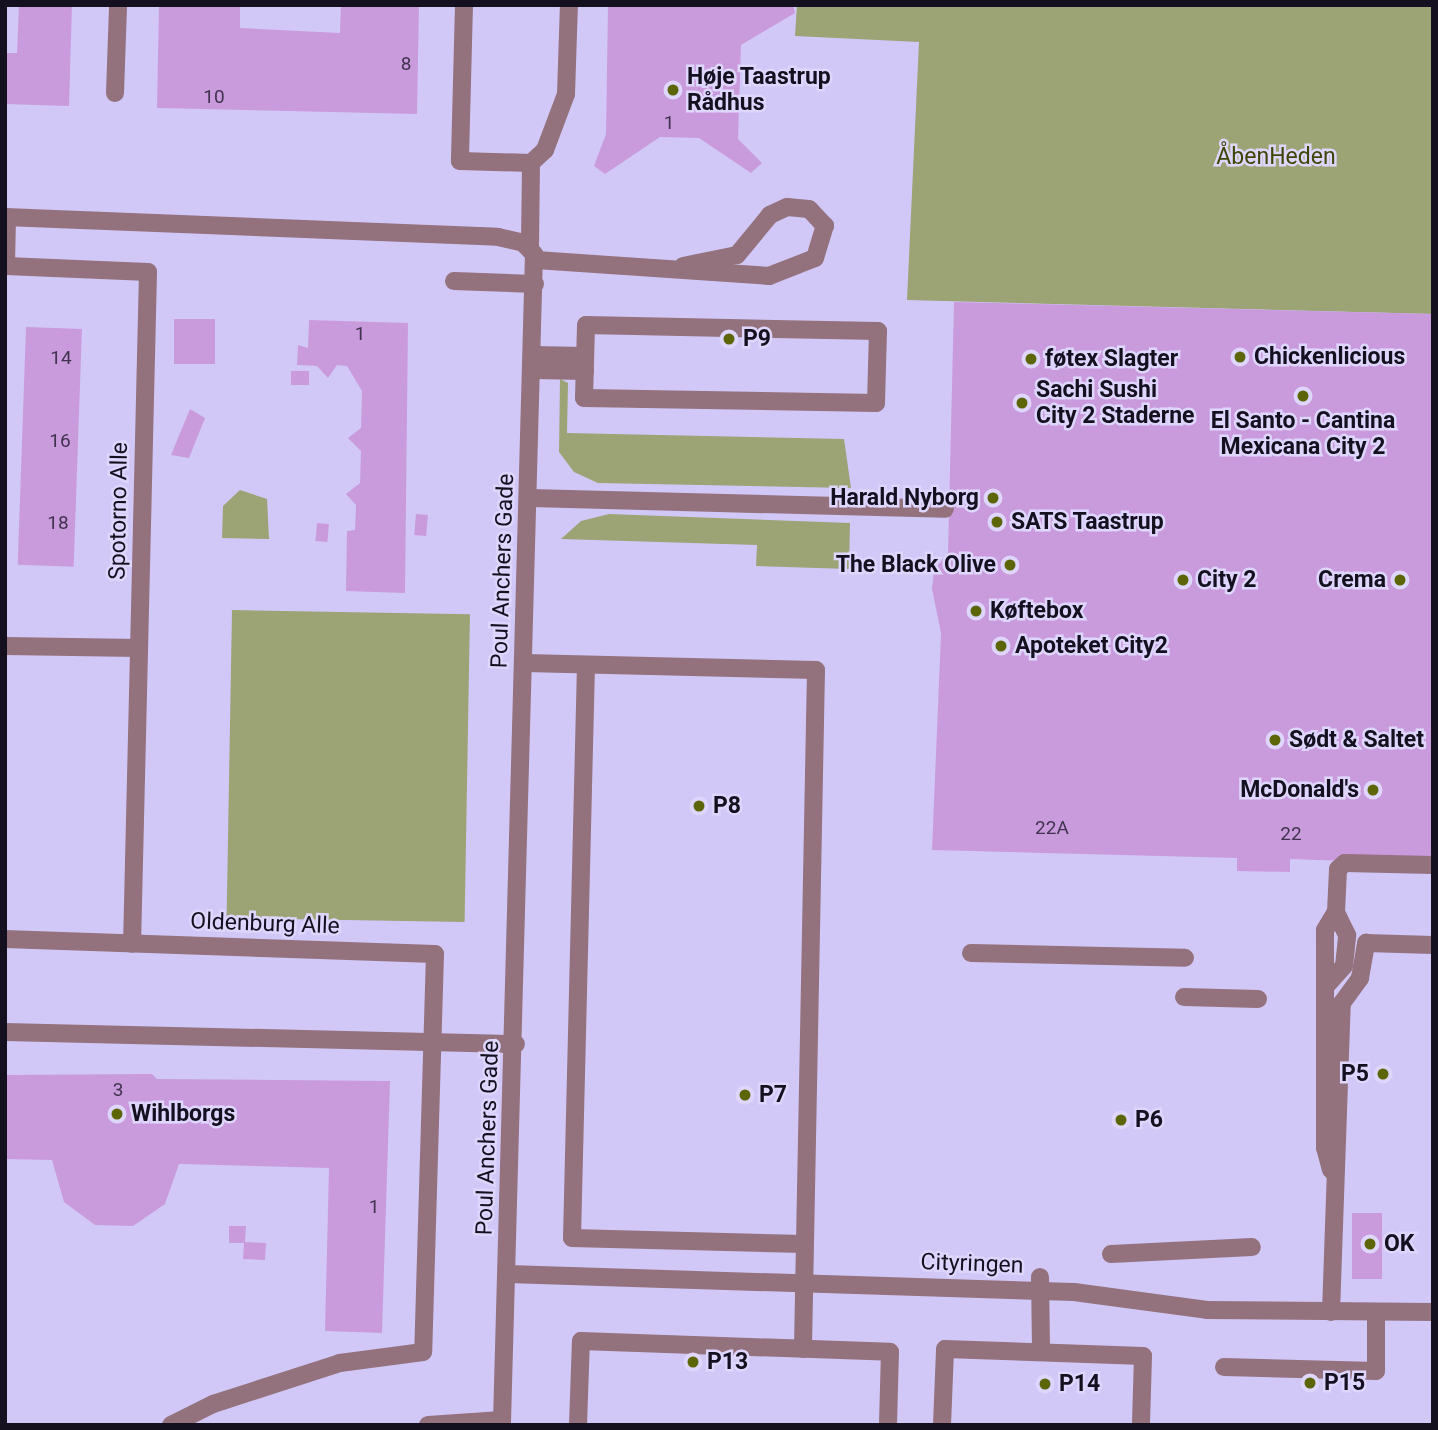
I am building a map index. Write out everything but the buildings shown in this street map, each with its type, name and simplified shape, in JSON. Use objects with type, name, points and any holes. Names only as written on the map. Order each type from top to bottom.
[{"type":"street","points":[[115,93],[118,5]]},
{"type":"street","points":[[464,5],[460,161],[531,163],[545,150],[566,94],[569,5]]},
{"type":"street","points":[[531,163],[533,254]]},
{"type":"street","points":[[6,217],[498,237],[533,254],[769,276],[800,268],[820,253],[825,226],[809,209],[787,207],[770,215],[737,255],[683,266]]},
{"type":"street","name":"Spotorno Alle","points":[[6,217],[6,267],[148,272],[132,944]]},
{"type":"street","name":"Poul Anchers Gade","points":[[502,1422],[516,1044],[535,284],[533,254]]},
{"type":"street","points":[[454,281],[535,284]]},
{"type":"street","points":[[586,325],[878,331],[876,403],[584,398],[585,363],[586,325]]},
{"type":"street","points":[[533,362],[585,363]]},
{"type":"street","points":[[530,498],[946,509]]},
{"type":"street","points":[[5,646],[139,648]]},
{"type":"street","points":[[525,663],[816,670],[803,1349]]},
{"type":"street","points":[[586,665],[572,1238],[804,1244]]},
{"type":"street","points":[[1336,1180],[1325,1148],[1325,930],[1336,912],[1338,869],[1345,863],[1433,865]]},
{"type":"street","name":"Oldenburg Alle","points":[[5,939],[435,954],[433,1042]]},
{"type":"street","points":[[1331,1312],[1342,1003],[1360,978],[1366,943],[1433,945]]},
{"type":"street","points":[[971,953],[1185,958]]},
{"type":"street","points":[[1184,997],[1258,999]]},
{"type":"street","points":[[5,1032],[516,1044]]},
{"type":"street","points":[[171,1425],[213,1404],[340,1363],[423,1352],[433,1042]]},
{"type":"street","points":[[1111,1254],[1252,1247]]},
{"type":"street","name":"Cityringen","points":[[508,1274],[804,1284],[1040,1284],[1207,1310],[1433,1312]]},
{"type":"street","points":[[1040,1284],[1041,1352]]},
{"type":"street","points":[[1224,1367],[1376,1371],[1377,1313]]},
{"type":"street","points":[[578,1425],[581,1341],[890,1352],[888,1425]]},
{"type":"street","points":[[942,1425],[945,1349],[1143,1356],[1141,1425]]},
{"type":"street","points":[[428,1425],[502,1422]]},
{"type":"green space","name":"ÅbenHeden","points":[[797,5],[1433,5],[1433,314],[907,300],[919,42],[795,36]]},
{"type":"green space","points":[[560,379],[568,383],[567,433],[844,439],[851,488],[598,483],[574,472],[559,452]]},
{"type":"green space","points":[[240,490],[267,499],[269,539],[222,538],[223,506]]},
{"type":"green space","points":[[609,514],[850,523],[849,569],[756,566],[757,545],[561,539],[581,521]]},
{"type":"green space","points":[[232,610],[470,614],[465,922],[227,918]]},
{"type":"place","name":"Høje Taastrup Rådhus","points":[[673,90]]},
{"type":"place","name":"P9","points":[[729,339]]},
{"type":"place","name":"Chickenlicious","points":[[1240,357]]},
{"type":"place","name":"føtex Slagter","points":[[1031,359]]},
{"type":"place","name":"El Santo - Cantina Mexicana City 2","points":[[1303,396]]},
{"type":"place","name":"Sachi Sushi City 2 Staderne","points":[[1022,403]]},
{"type":"place","name":"Harald Nyborg","points":[[993,498]]},
{"type":"place","name":"SATS Taastrup","points":[[997,522]]},
{"type":"place","name":"The Black Olive","points":[[1010,565]]},
{"type":"place","name":"City 2","points":[[1183,580]]},
{"type":"place","name":"Crema","points":[[1400,580]]},
{"type":"place","name":"Køftebox","points":[[976,611]]},
{"type":"place","name":"Apoteket City2","points":[[1001,646]]},
{"type":"place","name":"Sødt & Saltet","points":[[1275,740]]},
{"type":"place","name":"McDonald's","points":[[1373,790]]},
{"type":"place","name":"P8","points":[[699,806]]},
{"type":"place","name":"P5","points":[[1383,1074]]},
{"type":"place","name":"P7","points":[[745,1095]]},
{"type":"place","name":"Wihlborgs","points":[[117,1114]]},
{"type":"place","name":"P6","points":[[1121,1120]]},
{"type":"place","name":"OK","points":[[1370,1244]]},
{"type":"place","name":"P13","points":[[693,1362]]},
{"type":"place","name":"P15","points":[[1310,1383]]},
{"type":"place","name":"P14","points":[[1045,1384]]}]
